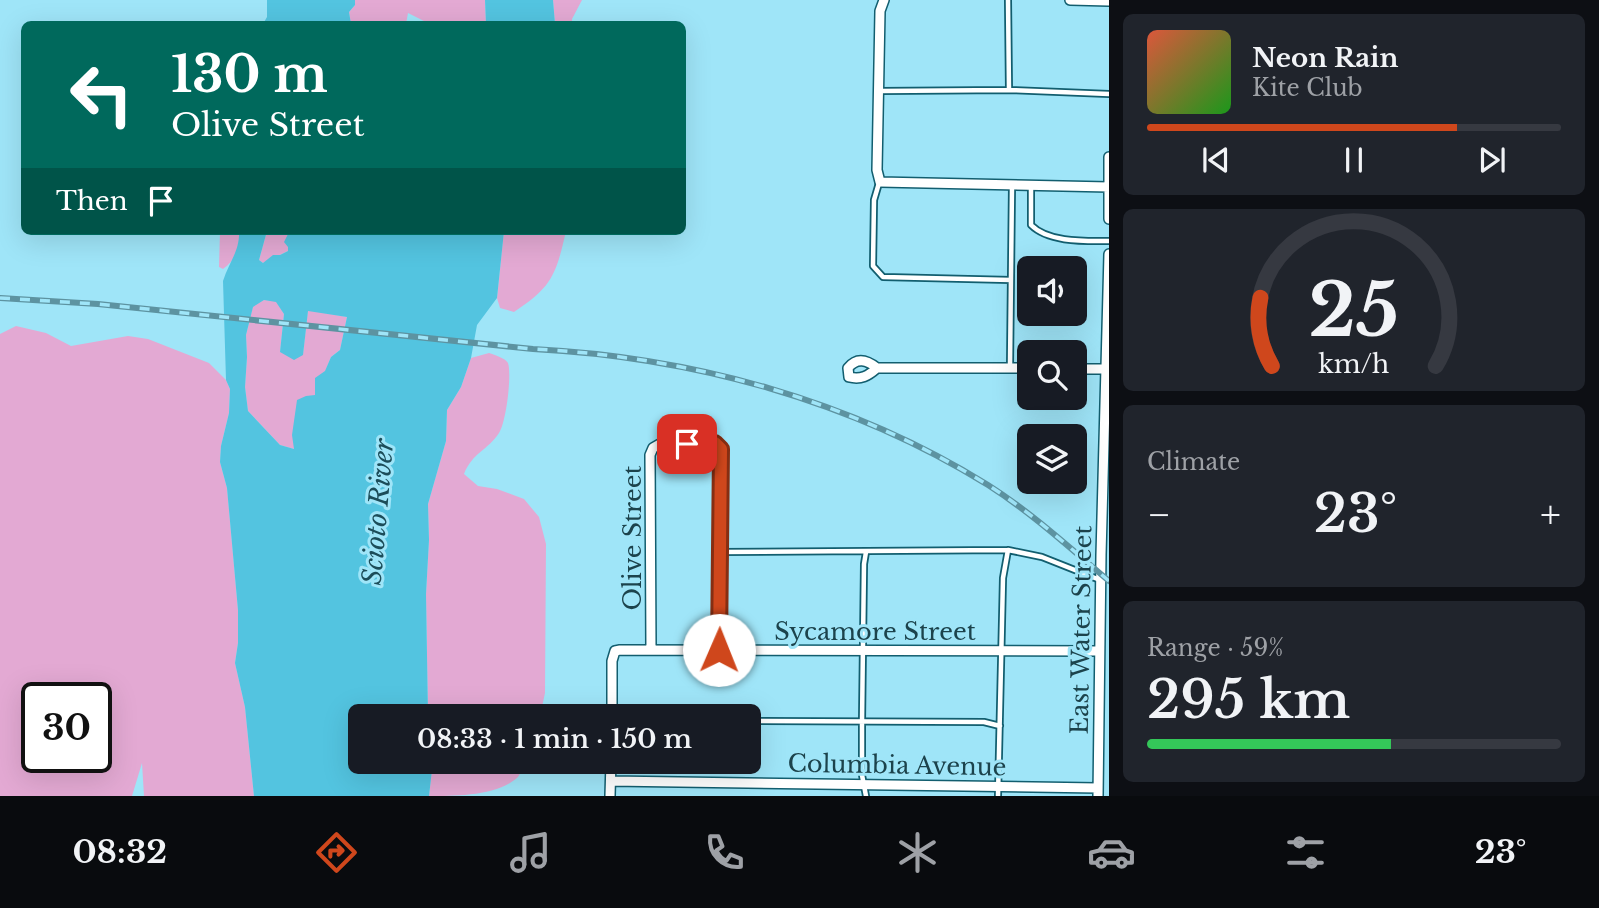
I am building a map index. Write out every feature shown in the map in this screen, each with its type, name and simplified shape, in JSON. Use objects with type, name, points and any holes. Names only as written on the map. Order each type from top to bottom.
[{"type":"street","points":[[884,0],[880,11],[877,170],[880,182],[1109,187]]},
{"type":"street","points":[[1070,0],[1109,1]]},
{"type":"street","points":[[1109,157],[1109,219]]},
{"type":"street","name":"East Water Street","points":[[1098,792],[1101,581],[1105,555],[1109,254]]},
{"type":"street","points":[[877,368],[1017,367]]},
{"type":"street","points":[[1087,369],[1107,369]]},
{"type":"street","name":"Olive Street","points":[[651,649],[650,455],[653,448],[660,444],[719,445],[721,449],[719,650]]},
{"type":"street","name":"Sycamore Street","points":[[612,704],[612,661],[615,651],[1100,652]]},
{"type":"street","points":[[610,796],[611,774]]},
{"type":"street","name":"Columbia Avenue","points":[[611,781],[865,784],[999,791],[1098,792]]},
{"type":"lane","points":[[1008,0],[1009,90]]},
{"type":"lane","points":[[880,91],[1009,90],[1109,94]]},
{"type":"lane","points":[[880,182],[874,200],[873,267],[883,277],[1011,281]]},
{"type":"lane","points":[[1010,367],[1012,185]]},
{"type":"lane","points":[[1031,185],[1031,225],[1035,229],[1056,237],[1109,241]]},
{"type":"lane","points":[[999,791],[1000,651],[1003,578],[1008,550]]},
{"type":"lane","points":[[721,552],[1008,550],[1042,557],[1101,581]]},
{"type":"lane","points":[[866,552],[862,650],[862,775],[866,796]]},
{"type":"lane","points":[[761,721],[984,722],[1000,726]]},
{"type":"shaded area","points":[[355,0],[485,0],[486,21],[424,21],[408,13],[407,21],[350,21],[349,12],[355,5]]},
{"type":"shaded area","points":[[553,0],[582,0],[572,21],[555,21]]},
{"type":"shaded area","points":[[220,235],[239,235],[236,252],[231,261],[223,269],[219,267]]},
{"type":"shaded area","points":[[266,235],[289,235],[288,251],[263,263],[259,260]]},
{"type":"shaded area","points":[[504,235],[565,235],[555,269],[537,295],[514,312],[500,308],[497,298]]},
{"type":"shaded area","points":[[264,300],[276,301],[284,314],[280,352],[303,354],[308,310],[347,317],[340,350],[331,357],[294,449],[280,445],[248,411],[245,387],[246,335],[253,306]]},
{"type":"shaded area","points":[[16,326],[46,333],[71,346],[128,336],[148,339],[209,363],[226,380],[230,389],[229,413],[220,462],[227,488],[238,610],[235,663],[245,707],[254,796],[144,796],[142,763],[132,796],[0,796],[0,334]]},
{"type":"shaded area","points":[[489,353],[502,358],[508,363],[509,388],[502,428],[490,444],[471,461],[464,474],[478,486],[497,489],[524,499],[539,517],[546,544],[545,693],[543,704],[428,704],[428,504],[446,441],[447,410],[461,387],[471,358]]},
{"type":"shaded area","points":[[432,774],[520,774],[500,788],[477,794],[429,796]]},
{"type":"water","points":[[267,0],[355,0],[355,5],[349,12],[350,21],[265,21]]},
{"type":"water","points":[[485,0],[553,0],[555,21],[486,21]]},
{"type":"water","name":"Scioto River","points":[[239,235],[266,235],[259,260],[263,263],[273,255],[288,251],[284,242],[288,235],[504,235],[497,298],[477,325],[471,358],[461,387],[447,410],[446,441],[428,504],[428,704],[348,704],[348,774],[432,774],[429,796],[254,796],[245,707],[235,663],[238,610],[227,488],[220,462],[229,413],[230,389],[226,380],[223,281],[236,251]],"holes":[[[264,300],[276,302],[284,314],[280,352],[294,360],[303,355],[308,311],[347,317],[340,350],[331,357],[325,371],[315,378],[315,395],[297,400],[292,435],[294,449],[280,445],[248,411],[245,387],[246,335],[253,307]]]},
{"type":"railway","points":[[0,298],[98,304],[593,354],[711,373],[826,407],[936,455],[1020,507],[1109,581]]},
{"type":"route","points":[[687,444],[715,443],[721,449],[719,650]]}]
